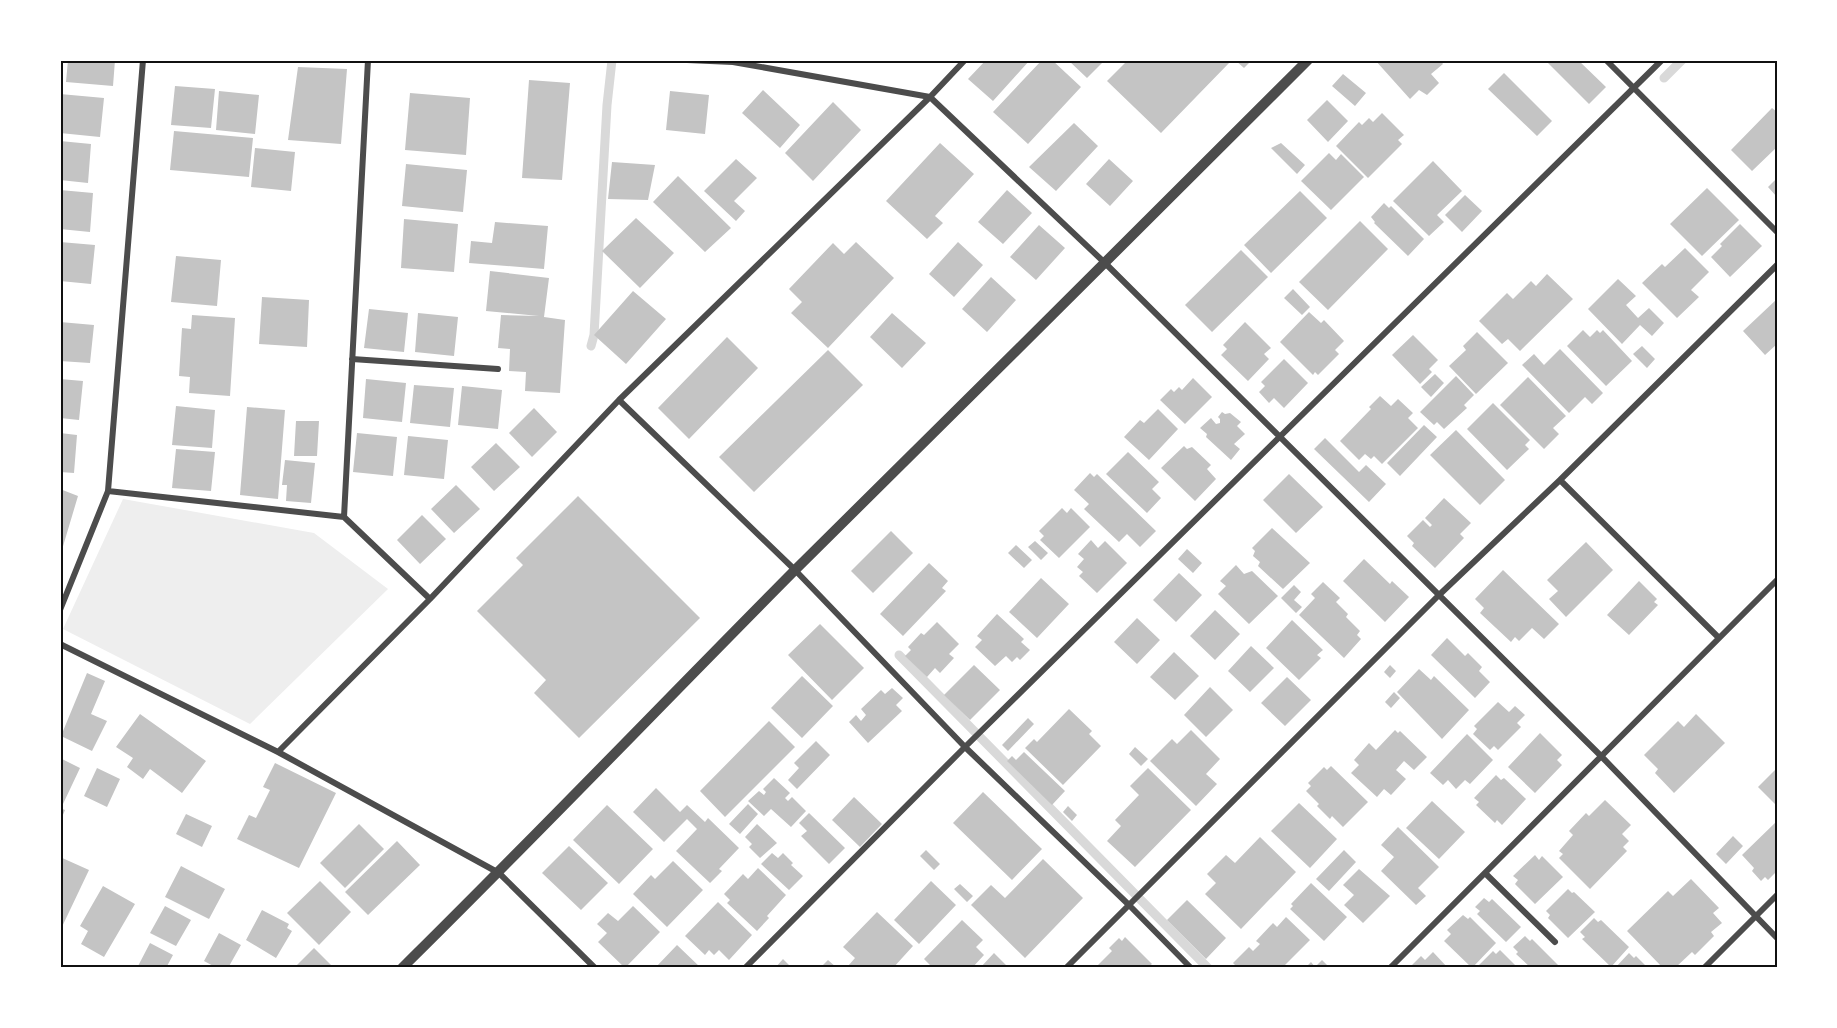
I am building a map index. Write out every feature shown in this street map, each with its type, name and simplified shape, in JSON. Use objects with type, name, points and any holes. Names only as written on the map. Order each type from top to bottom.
[{"type":"street","points":[[60,610],[108,491],[143,60]]},
{"type":"street","points":[[344,517],[368,60]]},
{"type":"street","points":[[687,60],[733,62],[930,97],[1106,264],[1601,756],[1777,938]]},
{"type":"street","points":[[278,752],[430,599],[619,400],[930,97],[965,60]]},
{"type":"street","points":[[402,968],[499,873],[795,570],[1106,264],[1308,60]]},
{"type":"street","points":[[1606,60],[1777,232]]},
{"type":"street","points":[[745,968],[965,747],[1662,60]]},
{"type":"street","points":[[1066,968],[1438,596],[1560,480],[1777,265]]},
{"type":"street","points":[[352,359],[498,369]]},
{"type":"street","points":[[619,400],[795,570],[965,747],[1191,968]]},
{"type":"street","points":[[1560,480],[1719,638]]},
{"type":"street","points":[[108,491],[344,517],[430,599]]},
{"type":"street","points":[[1390,968],[1777,580]]},
{"type":"street","points":[[60,644],[278,752],[499,873],[595,968]]},
{"type":"street","points":[[1485,873],[1555,942]]},
{"type":"street","points":[[1704,968],[1777,896]]},
{"type":"shaded area","points":[[123,499],[314,533],[388,589],[250,724],[63,629]]},
{"type":"building","points":[[68,60],[115,60],[113,86],[66,82]]},
{"type":"building","points":[[986,60],[1030,60],[993,101],[968,79]]},
{"type":"building","points":[[1042,60],[1052,60],[1081,87],[1028,144],[993,112]]},
{"type":"building","points":[[1068,60],[1105,60],[1087,78]]},
{"type":"building","points":[[1128,60],[1228,60],[1230,62],[1161,133],[1107,81]]},
{"type":"building","points":[[1235,60],[1252,60],[1244,68]]},
{"type":"building","points":[[1375,60],[1440,60],[1443,64],[1431,74],[1439,83],[1427,95],[1419,90],[1410,99]]},
{"type":"building","points":[[1545,60],[1578,60],[1606,87],[1589,104]]},
{"type":"building","points":[[298,67],[347,69],[341,144],[288,140]]},
{"type":"building","points":[[1504,73],[1552,121],[1537,136],[1488,89]]},
{"type":"building","points":[[1343,74],[1366,93],[1355,106],[1332,86]]},
{"type":"building","points":[[529,80],[570,83],[562,180],[522,178]]},
{"type":"building","points":[[175,86],[215,89],[211,128],[171,125]]},
{"type":"building","points":[[763,90],[800,125],[780,148],[742,113]]},
{"type":"building","points":[[219,91],[259,95],[255,134],[216,130]]},
{"type":"building","points":[[670,91],[709,95],[705,134],[666,130]]},
{"type":"building","points":[[410,93],[470,98],[466,155],[405,150]]},
{"type":"building","points":[[60,94],[104,98],[100,137],[60,133]]},
{"type":"building","points":[[1327,100],[1348,121],[1328,142],[1307,120]]},
{"type":"building","points":[[833,102],[861,130],[813,181],[785,153]]},
{"type":"building","points":[[1772,108],[1777,112],[1777,147],[1752,171],[1731,150]]},
{"type":"building","points":[[1382,113],[1404,135],[1398,140],[1402,144],[1368,178],[1336,146],[1359,122],[1362,125],[1369,118],[1373,122]]},
{"type":"building","points":[[1074,123],[1098,146],[1056,191],[1029,167]]},
{"type":"building","points":[[174,131],[253,138],[249,177],[170,170]]},
{"type":"building","points":[[60,141],[91,144],[88,183],[60,180]]},
{"type":"building","points":[[940,143],[974,174],[935,216],[943,223],[927,239],[886,201]]},
{"type":"building","points":[[1281,143],[1305,165],[1297,174],[1271,148]]},
{"type":"building","points":[[255,148],[295,152],[291,191],[251,187]]},
{"type":"building","points":[[1329,153],[1336,160],[1341,154],[1364,177],[1331,210],[1301,181]]},
{"type":"building","points":[[736,159],[757,178],[734,201],[745,211],[736,221],[704,191]]},
{"type":"building","points":[[1109,159],[1133,181],[1110,206],[1086,184]]},
{"type":"building","points":[[1433,161],[1462,191],[1437,215],[1444,222],[1429,236],[1393,201]]},
{"type":"building","points":[[612,162],[655,165],[648,200],[608,199]]},
{"type":"building","points":[[406,164],[467,170],[463,212],[402,206]]},
{"type":"building","points":[[678,176],[731,228],[705,252],[653,202]]},
{"type":"building","points":[[1777,178],[1777,197],[1768,187]]},
{"type":"building","points":[[1707,188],[1739,220],[1702,256],[1670,224]]},
{"type":"building","points":[[60,190],[93,193],[90,232],[60,229]]},
{"type":"building","points":[[1007,190],[1032,213],[1003,244],[978,222]]},
{"type":"building","points":[[1300,191],[1327,218],[1271,273],[1244,245]]},
{"type":"building","points":[[1465,195],[1482,211],[1462,232],[1445,215]]},
{"type":"building","points":[[1384,203],[1389,208],[1391,206],[1424,239],[1408,256],[1374,223],[1371,217]]},
{"type":"building","points":[[636,218],[674,253],[640,288],[602,251]]},
{"type":"building","points":[[404,219],[458,224],[454,272],[401,268]]},
{"type":"building","points":[[1360,221],[1388,249],[1328,310],[1299,282]]},
{"type":"building","points":[[495,222],[548,226],[544,269],[469,263],[471,241],[492,243]]},
{"type":"building","points":[[1740,224],[1762,246],[1730,277],[1711,257],[1722,246],[1720,244]]},
{"type":"building","points":[[1039,225],[1065,248],[1036,280],[1010,257]]},
{"type":"building","points":[[60,242],[95,245],[91,284],[60,281]]},
{"type":"building","points":[[856,242],[894,278],[828,348],[791,313],[802,302],[789,289],[833,243],[844,254]]},
{"type":"building","points":[[958,242],[983,265],[954,297],[929,274]]},
{"type":"building","points":[[1685,248],[1709,272],[1691,290],[1699,297],[1677,318],[1642,283],[1662,264],[1665,267]]},
{"type":"building","points":[[1241,250],[1268,277],[1212,332],[1185,305]]},
{"type":"building","points":[[176,256],[221,260],[217,306],[171,302]]},
{"type":"building","points":[[490,271],[549,278],[544,317],[565,320],[560,393],[525,391],[526,372],[509,371],[510,349],[498,348],[501,315],[539,316],[486,311]]},
{"type":"building","points":[[1547,274],[1573,299],[1520,351],[1508,339],[1502,344],[1479,321],[1507,293],[1513,299],[1531,281],[1536,286]]},
{"type":"building","points":[[991,277],[1016,300],[987,332],[962,309]]},
{"type":"building","points":[[1618,279],[1636,296],[1626,305],[1638,318],[1649,308],[1664,323],[1652,336],[1640,325],[1622,344],[1588,309]]},
{"type":"building","points":[[1293,289],[1310,307],[1302,315],[1284,298]]},
{"type":"building","points":[[633,291],[666,319],[626,364],[594,335]]},
{"type":"building","points":[[262,297],[309,300],[307,347],[259,344]]},
{"type":"building","points":[[1777,299],[1777,344],[1765,355],[1743,331]]},
{"type":"building","points":[[369,309],[408,313],[404,352],[364,348]]},
{"type":"building","points":[[1309,312],[1321,323],[1324,320],[1344,341],[1335,350],[1339,354],[1318,375],[1315,372],[1313,375],[1280,342]]},
{"type":"building","points":[[418,313],[458,317],[454,356],[415,352]]},
{"type":"building","points":[[892,313],[926,343],[902,368],[870,337]]},
{"type":"building","points":[[192,315],[235,318],[230,396],[189,393],[190,377],[179,376],[182,328],[191,329]]},
{"type":"building","points":[[60,322],[94,325],[90,363],[60,361]]},
{"type":"building","points":[[1245,322],[1271,348],[1264,354],[1269,359],[1248,381],[1221,355],[1227,349],[1223,345]]},
{"type":"building","points":[[1583,330],[1590,337],[1597,330],[1600,333],[1603,330],[1632,361],[1606,386],[1567,346]]},
{"type":"building","points":[[1477,332],[1508,363],[1476,394],[1449,366],[1466,350],[1463,346]]},
{"type":"building","points":[[1413,335],[1438,360],[1429,369],[1432,372],[1420,384],[1392,355]]},
{"type":"building","points":[[727,337],[758,368],[689,439],[658,408]]},
{"type":"building","points":[[1642,346],[1655,359],[1647,368],[1633,354]]},
{"type":"building","points":[[1560,349],[1603,393],[1592,404],[1585,397],[1569,413],[1522,365],[1534,354],[1544,365]]},
{"type":"building","points":[[828,350],[863,385],[754,492],[719,457]]},
{"type":"building","points":[[1284,359],[1308,383],[1284,408],[1274,398],[1269,403],[1259,392],[1265,386],[1261,382]]},
{"type":"building","points":[[1435,374],[1444,383],[1431,397],[1421,387]]},
{"type":"building","points":[[1456,376],[1474,395],[1464,405],[1467,408],[1444,429],[1437,422],[1434,425],[1420,412]]},
{"type":"building","points":[[1528,377],[1566,416],[1553,428],[1559,434],[1544,449],[1500,405]]},
{"type":"building","points":[[1193,378],[1212,397],[1185,424],[1160,400],[1171,389],[1174,392],[1179,387],[1182,390]]},
{"type":"building","points":[[60,379],[83,381],[79,420],[60,418]]},
{"type":"building","points":[[366,379],[406,383],[402,422],[363,418]]},
{"type":"building","points":[[414,385],[454,388],[450,427],[410,423]]},
{"type":"building","points":[[462,386],[502,390],[498,429],[458,425]]},
{"type":"building","points":[[1380,396],[1391,406],[1398,399],[1413,413],[1408,418],[1418,428],[1382,464],[1374,456],[1371,459],[1365,454],[1359,460],[1340,441],[1371,409],[1369,407]]},
{"type":"building","points":[[1493,403],[1530,440],[1525,445],[1529,449],[1507,470],[1467,429]]},
{"type":"building","points":[[176,406],[215,410],[212,448],[172,445]]},
{"type":"building","points":[[247,407],[285,410],[278,499],[240,495]]},
{"type":"building","points":[[534,408],[557,432],[532,457],[509,433]]},
{"type":"building","points":[[1158,409],[1178,429],[1149,460],[1124,437],[1140,420],[1144,423]]},
{"type":"building","points":[[1222,412],[1230,413],[1241,422],[1237,426],[1245,434],[1234,444],[1240,449],[1231,460],[1206,437],[1207,434],[1200,428],[1211,418],[1216,424],[1220,423],[1218,417]]},
{"type":"building","points":[[296,421],[319,421],[317,456],[294,456]]},
{"type":"building","points":[[1424,425],[1437,437],[1400,476],[1387,463]]},
{"type":"building","points":[[1456,430],[1505,480],[1480,505],[1430,455]]},
{"type":"building","points":[[60,433],[77,435],[74,473],[60,472]]},
{"type":"building","points":[[357,433],[397,437],[393,476],[353,472]]},
{"type":"building","points":[[408,436],[448,440],[444,479],[404,475]]},
{"type":"building","points":[[1325,438],[1359,472],[1366,465],[1386,484],[1369,502],[1314,449]]},
{"type":"building","points":[[496,443],[520,467],[494,491],[471,467]]},
{"type":"building","points":[[1184,446],[1187,449],[1192,447],[1211,465],[1207,469],[1216,479],[1195,501],[1161,468]]},
{"type":"building","points":[[176,449],[215,452],[211,491],[172,488]]},
{"type":"building","points":[[1128,452],[1159,482],[1152,489],[1161,498],[1147,513],[1106,474]]},
{"type":"building","points":[[285,460],[315,463],[311,503],[286,501],[287,485],[282,485]]},
{"type":"building","points":[[1090,473],[1094,477],[1097,474],[1156,531],[1140,547],[1127,534],[1119,542],[1084,509],[1089,504],[1074,490]]},
{"type":"building","points":[[1289,474],[1323,507],[1296,533],[1263,500]]},
{"type":"building","points":[[456,485],[480,509],[454,533],[431,509]]},
{"type":"building","points":[[60,489],[78,496],[61,553],[60,553]]},
{"type":"building","points":[[578,496],[700,618],[579,738],[534,693],[546,680],[477,611],[523,565],[516,558]]},
{"type":"building","points":[[1444,498],[1471,523],[1460,534],[1464,538],[1435,568],[1412,546],[1414,543],[1407,536],[1423,520],[1430,527],[1432,525],[1425,518]]},
{"type":"building","points":[[1062,508],[1067,513],[1071,508],[1090,527],[1059,558],[1040,540],[1044,536],[1039,531]]},
{"type":"building","points":[[422,515],[446,539],[420,564],[397,540]]},
{"type":"building","points":[[1272,528],[1310,563],[1283,589],[1258,566],[1260,562],[1253,556],[1255,551],[1252,548]]},
{"type":"building","points":[[891,531],[913,553],[873,593],[851,571]]},
{"type":"building","points":[[1091,540],[1098,548],[1105,541],[1127,563],[1097,593],[1079,576],[1083,572],[1077,567],[1084,559],[1078,554]]},
{"type":"building","points":[[1035,541],[1048,553],[1041,560],[1028,547]]},
{"type":"building","points":[[1586,542],[1613,570],[1566,617],[1549,599],[1558,591],[1547,580]]},
{"type":"building","points":[[1016,545],[1032,560],[1024,568],[1008,553]]},
{"type":"building","points":[[1187,549],[1202,563],[1193,573],[1178,559]]},
{"type":"building","points":[[1364,559],[1390,584],[1392,581],[1409,597],[1385,622],[1343,581]]},
{"type":"building","points":[[929,563],[948,581],[942,588],[946,591],[903,636],[880,614]]},
{"type":"building","points":[[1236,565],[1244,574],[1252,571],[1278,596],[1249,624],[1218,594],[1226,586],[1220,581]]},
{"type":"building","points":[[1503,570],[1559,624],[1544,639],[1532,628],[1519,641],[1515,637],[1511,642],[1480,613],[1484,608],[1475,599]]},
{"type":"building","points":[[1179,573],[1202,595],[1176,622],[1153,600]]},
{"type":"building","points":[[1041,578],[1069,604],[1037,638],[1009,612]]},
{"type":"building","points":[[1639,581],[1657,599],[1654,602],[1658,605],[1629,635],[1607,615]]},
{"type":"building","points":[[1323,582],[1340,598],[1336,602],[1348,614],[1346,617],[1360,631],[1357,635],[1361,639],[1344,658],[1299,615],[1315,598],[1311,594]]},
{"type":"building","points":[[1294,585],[1301,592],[1294,600],[1302,607],[1296,613],[1281,598]]},
{"type":"building","points":[[1215,610],[1240,634],[1215,660],[1190,636]]},
{"type":"building","points":[[997,614],[1024,639],[1021,642],[1030,650],[1020,660],[1017,657],[1012,662],[1006,656],[995,666],[975,647],[982,640],[977,636]]},
{"type":"building","points":[[1137,618],[1160,640],[1137,664],[1114,642]]},
{"type":"building","points":[[1292,620],[1323,650],[1317,655],[1321,658],[1299,680],[1266,648]]},
{"type":"building","points":[[937,622],[959,644],[949,654],[954,658],[940,673],[935,668],[927,677],[905,656],[911,650],[908,647],[921,633],[924,635]]},
{"type":"building","points":[[820,624],[864,668],[832,700],[788,655]]},
{"type":"building","points":[[1447,638],[1465,656],[1468,653],[1482,667],[1479,671],[1490,682],[1475,698],[1431,655]]},
{"type":"building","points":[[1251,646],[1274,668],[1250,692],[1228,671]]},
{"type":"building","points":[[1174,652],[1199,676],[1175,700],[1150,677]]},
{"type":"building","points":[[974,665],[1000,690],[970,720],[944,695]]},
{"type":"building","points":[[1390,665],[1396,671],[1390,678],[1384,672]]},
{"type":"building","points":[[1419,669],[1431,680],[1434,676],[1469,710],[1442,739],[1397,692]]},
{"type":"building","points":[[87,673],[105,681],[91,714],[107,721],[92,751],[61,736]]},
{"type":"building","points":[[802,676],[833,706],[802,738],[771,708]]},
{"type":"building","points":[[1287,677],[1311,700],[1285,726],[1261,703]]},
{"type":"building","points":[[1210,687],[1233,710],[1206,737],[1184,715]]},
{"type":"building","points":[[892,688],[903,698],[896,705],[902,711],[868,743],[849,722],[856,715],[861,721],[866,715],[861,709],[881,690],[885,694]]},
{"type":"building","points":[[1394,692],[1400,698],[1391,708],[1385,702]]},
{"type":"building","points":[[1498,702],[1509,712],[1515,706],[1525,715],[1517,723],[1521,727],[1498,750],[1494,746],[1490,750],[1473,734],[1477,729],[1474,726]]},
{"type":"building","points":[[1069,709],[1092,731],[1089,734],[1101,746],[1063,785],[1025,748],[1034,739],[1037,742]]},
{"type":"building","points":[[140,714],[206,761],[182,793],[150,769],[143,779],[127,767],[133,758],[116,747]]},
{"type":"building","points":[[1696,714],[1725,743],[1674,793],[1655,773],[1658,769],[1644,755],[1678,721],[1684,727]]},
{"type":"building","points":[[1028,718],[1034,724],[1008,751],[1002,745]]},
{"type":"building","points":[[769,721],[795,747],[725,817],[700,791]]},
{"type":"building","points":[[1191,730],[1220,759],[1206,774],[1217,784],[1196,806],[1150,761],[1172,739],[1177,744]]},
{"type":"building","points":[[1395,730],[1398,733],[1400,731],[1427,757],[1414,770],[1404,761],[1396,770],[1406,779],[1391,795],[1384,789],[1377,797],[1351,773],[1359,765],[1354,760],[1369,743],[1376,750]]},
{"type":"building","points":[[1540,733],[1562,755],[1557,760],[1562,765],[1535,793],[1508,767]]},
{"type":"building","points":[[1467,734],[1493,760],[1470,784],[1465,780],[1456,789],[1448,780],[1443,785],[1430,773]]},
{"type":"building","points":[[816,741],[830,755],[797,789],[788,780],[799,768],[794,763]]},
{"type":"building","points":[[1135,747],[1148,759],[1141,766],[1129,754]]},
{"type":"building","points":[[1024,752],[1065,791],[1052,805],[1007,761],[1012,756],[1016,760]]},
{"type":"building","points":[[60,758],[80,768],[63,804],[60,802]]},
{"type":"building","points":[[275,763],[336,793],[299,868],[237,839],[249,815],[256,818],[270,790],[263,787]]},
{"type":"building","points":[[1331,766],[1368,802],[1343,827],[1332,816],[1330,819],[1306,791],[1311,786],[1308,783],[1324,767],[1327,770]]},
{"type":"building","points":[[97,768],[120,779],[107,807],[84,796]]},
{"type":"building","points":[[1148,768],[1191,810],[1135,867],[1107,841],[1121,826],[1115,820],[1139,795],[1130,786]]},
{"type":"building","points":[[1777,768],[1777,806],[1758,787]]},
{"type":"building","points":[[1496,775],[1501,780],[1504,778],[1526,799],[1502,825],[1497,820],[1495,823],[1476,805],[1479,802],[1474,798]]},
{"type":"building","points":[[774,778],[790,793],[785,798],[788,801],[792,797],[806,811],[791,827],[771,809],[764,816],[748,801],[759,791],[764,795],[766,792],[763,789]]},
{"type":"building","points":[[656,788],[680,812],[687,805],[705,822],[708,818],[739,848],[719,869],[722,871],[710,883],[676,851],[697,829],[687,819],[664,842],[633,812]]},
{"type":"building","points":[[983,792],[1042,849],[1012,880],[953,823]]},
{"type":"building","points":[[854,797],[882,824],[860,847],[832,820]]},
{"type":"building","points":[[1605,800],[1631,825],[1622,834],[1629,841],[1623,847],[1627,851],[1590,889],[1559,858],[1563,854],[1559,851],[1573,835],[1569,831],[1586,813],[1589,816]]},
{"type":"building","points":[[1432,801],[1465,832],[1439,859],[1406,828]]},
{"type":"building","points":[[1299,803],[1337,839],[1310,868],[1271,831]]},
{"type":"building","points":[[748,804],[758,814],[740,834],[729,824]]},
{"type":"building","points":[[607,805],[653,849],[619,884],[573,840]]},
{"type":"building","points":[[1068,806],[1077,815],[1072,821],[1063,812]]},
{"type":"building","points":[[60,808],[65,810],[60,822]]},
{"type":"building","points":[[809,813],[845,848],[829,864],[801,836],[807,831],[799,823]]},
{"type":"building","points":[[186,814],[212,826],[202,847],[176,834]]},
{"type":"building","points":[[1777,821],[1777,871],[1768,880],[1765,877],[1761,881],[1752,871],[1754,868],[1742,855]]},
{"type":"building","points":[[359,824],[384,849],[345,888],[320,863]]},
{"type":"building","points":[[757,824],[777,843],[760,858],[749,847],[752,844],[745,837]]},
{"type":"building","points":[[1398,827],[1439,867],[1418,888],[1426,896],[1416,905],[1381,871],[1394,857],[1381,845]]},
{"type":"building","points":[[1733,836],[1743,846],[1726,864],[1716,854]]},
{"type":"building","points":[[1260,837],[1296,872],[1241,929],[1205,894],[1216,883],[1207,874],[1226,855],[1235,863]]},
{"type":"building","points":[[397,841],[420,865],[368,915],[345,892]]},
{"type":"building","points":[[569,846],[608,883],[581,910],[542,873]]},
{"type":"building","points":[[926,850],[940,864],[934,870],[920,856]]},
{"type":"building","points":[[1344,850],[1356,862],[1329,891],[1316,879]]},
{"type":"building","points":[[772,853],[778,858],[783,853],[793,863],[791,865],[803,876],[789,890],[761,864]]},
{"type":"building","points":[[1535,855],[1539,860],[1542,856],[1563,877],[1535,904],[1515,884],[1518,880],[1513,876]]},
{"type":"building","points":[[60,857],[89,870],[60,931]]},
{"type":"building","points":[[1043,859],[1083,898],[1025,958],[971,905],[991,885],[1005,898]]},
{"type":"building","points":[[673,861],[703,890],[667,927],[633,894],[651,875],[655,879]]},
{"type":"building","points":[[181,866],[225,889],[209,919],[165,897]]},
{"type":"building","points":[[758,868],[786,895],[757,931],[727,903],[730,900],[724,894],[743,874],[748,879]]},
{"type":"building","points":[[1359,869],[1390,896],[1363,923],[1344,905],[1354,895],[1343,885]]},
{"type":"building","points":[[1691,879],[1719,908],[1713,913],[1722,923],[1711,932],[1714,936],[1695,955],[1692,952],[1675,968],[1663,968],[1627,931],[1668,891],[1673,896]]},
{"type":"building","points":[[320,881],[351,912],[319,945],[287,913]]},
{"type":"building","points":[[931,881],[956,905],[919,944],[894,920]]},
{"type":"building","points":[[1311,883],[1347,917],[1324,941],[1290,909],[1293,906],[1291,904]]},
{"type":"building","points":[[960,884],[973,896],[967,902],[954,889]]},
{"type":"building","points":[[103,886],[135,904],[104,957],[81,944],[88,931],[80,926]]},
{"type":"building","points":[[1568,889],[1595,912],[1568,938],[1548,918],[1550,915],[1546,911]]},
{"type":"building","points":[[1484,898],[1489,902],[1492,899],[1521,927],[1506,942],[1477,914],[1480,911],[1475,907]]},
{"type":"building","points":[[1187,900],[1226,938],[1206,959],[1167,920]]},
{"type":"building","points":[[718,902],[752,935],[729,960],[719,950],[714,955],[709,950],[705,955],[685,936]]},
{"type":"building","points":[[165,906],[191,920],[176,946],[150,933]]},
{"type":"building","points":[[633,906],[660,932],[625,968],[598,942],[607,933],[597,924],[608,913],[618,921]]},
{"type":"building","points":[[262,910],[289,924],[287,928],[292,931],[276,958],[246,940]]},
{"type":"building","points":[[877,912],[913,946],[893,968],[850,968],[848,966],[855,958],[843,947]]},
{"type":"building","points":[[1463,915],[1468,919],[1470,917],[1496,943],[1472,968],[1444,941],[1451,934],[1447,930]]},
{"type":"building","points":[[1286,917],[1310,940],[1282,968],[1232,968],[1235,965],[1233,963],[1249,947],[1253,951],[1260,944],[1256,941],[1273,923],[1277,927]]},
{"type":"building","points":[[1594,918],[1598,922],[1601,920],[1629,947],[1611,967],[1582,939],[1585,937],[1580,932]]},
{"type":"building","points":[[962,920],[983,940],[976,947],[984,955],[972,968],[933,968],[924,959]]},
{"type":"building","points":[[219,933],[241,945],[228,968],[217,968],[204,961]]},
{"type":"building","points":[[1525,936],[1530,941],[1532,939],[1560,967],[1531,968],[1516,954],[1518,952],[1513,947]]},
{"type":"building","points":[[1125,937],[1152,964],[1147,968],[1095,968],[1112,951],[1109,948],[1119,938],[1122,941]]},
{"type":"building","points":[[150,943],[173,955],[166,968],[137,968]]},
{"type":"building","points":[[677,945],[701,968],[655,968]]},
{"type":"building","points":[[314,948],[334,968],[294,968]]},
{"type":"building","points":[[1500,950],[1518,968],[1478,966],[1493,951],[1496,954]]},
{"type":"building","points":[[1433,952],[1448,968],[1409,968],[1421,956],[1425,960]]},
{"type":"building","points":[[994,953],[1009,968],[980,968]]},
{"type":"building","points":[[1629,953],[1634,958],[1636,956],[1648,968],[1615,968]]},
{"type":"building","points":[[783,959],[792,968],[775,968]]},
{"type":"building","points":[[828,960],[837,968],[820,968]]},
{"type":"building","points":[[1322,960],[1330,968],[1305,968],[1311,962],[1315,967]]},
{"type":"waterway","points":[[591,346],[594,335],[607,105],[612,60]]},
{"type":"waterway","points":[[1664,78],[1682,60]]},
{"type":"waterway","points":[[899,655],[1208,968]]}]
